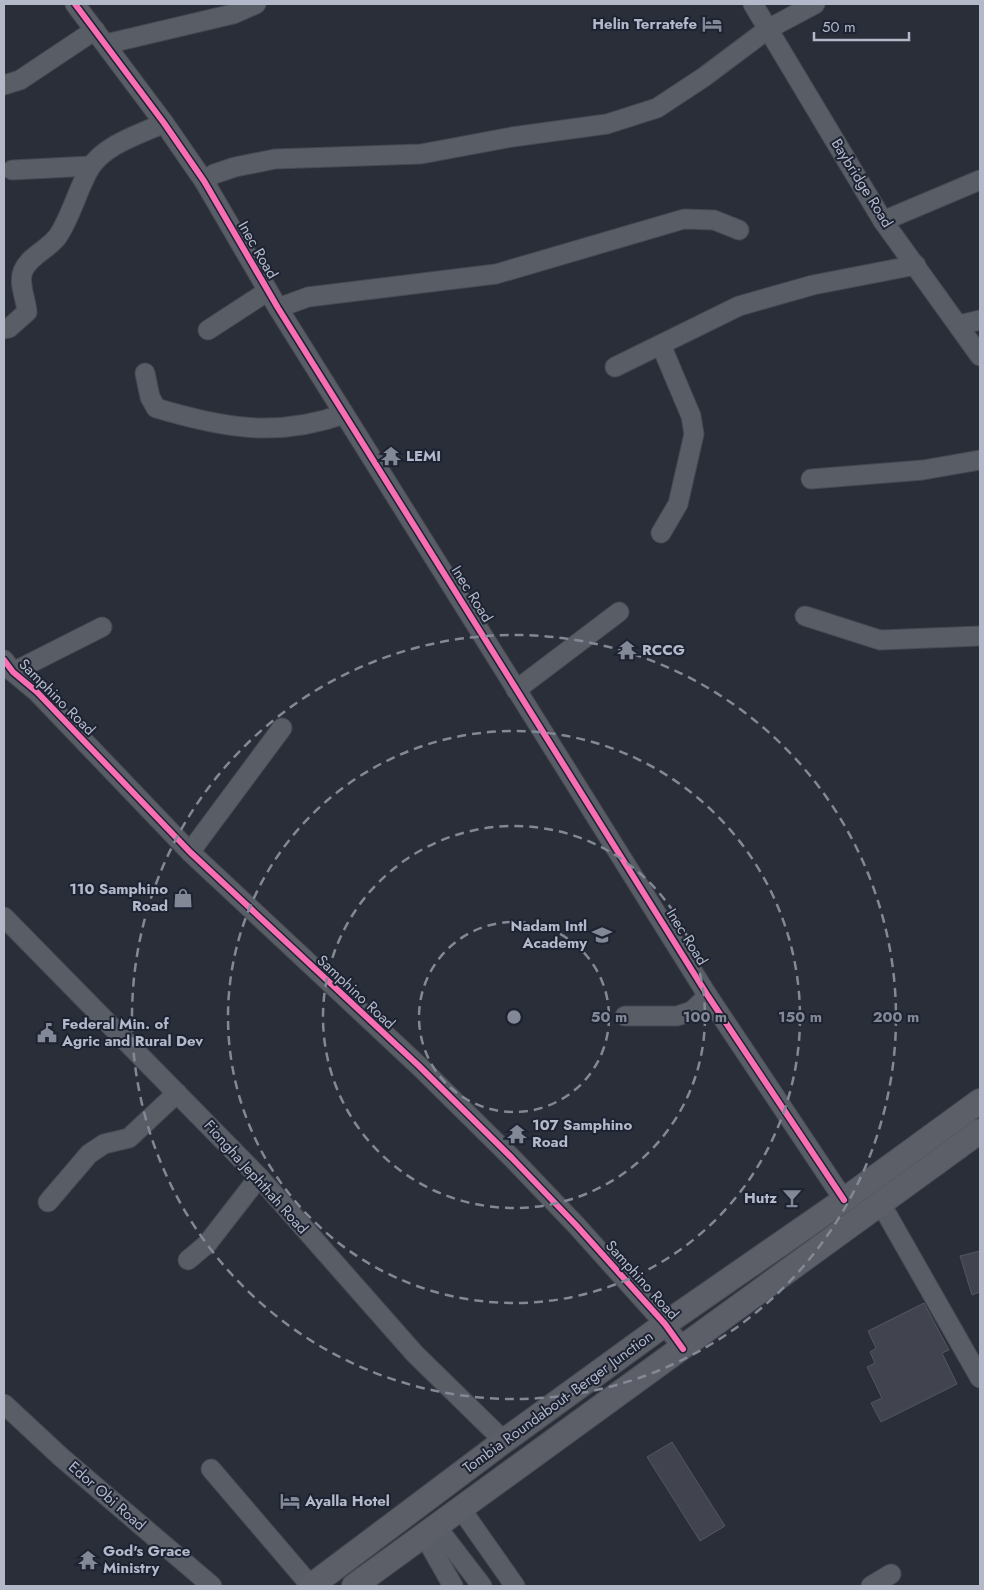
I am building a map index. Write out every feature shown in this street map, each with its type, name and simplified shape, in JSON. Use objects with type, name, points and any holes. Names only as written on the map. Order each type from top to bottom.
[{"type":"main road","name":"Tombia Roundabout- Berger Junction","points":[[311,1586],[504,1441],[665,1324],[844,1200],[980,1101]]},
{"type":"main road","name":"Tombia Roundabout- Berger Junction","points":[[354,1586],[683,1349],[980,1131]]},
{"type":"street","name":"Inec Road","points":[[75,4],[164,123],[204,181],[278,308],[708,996],[844,1200]]},
{"type":"street","points":[[4,85],[20,80],[101,37],[233,14],[256,4]]},
{"type":"street","name":"Baybridge Road","points":[[753,4],[883,221],[980,356]]},
{"type":"street","points":[[204,181],[214,174],[235,167],[275,159],[421,154],[512,137],[607,124],[657,108],[704,77],[768,29],[815,4]]},
{"type":"street","points":[[4,329],[9,328],[27,312],[22,287],[22,272],[26,264],[56,239],[68,221],[91,166],[111,148],[164,123]]},
{"type":"street","points":[[12,170],[91,166]]},
{"type":"street","points":[[883,221],[980,180]]},
{"type":"street","points":[[278,308],[308,297],[496,274],[684,219],[714,220],[739,230]]},
{"type":"street","points":[[616,367],[739,306],[813,285],[916,265]]},
{"type":"street","points":[[208,330],[268,291]]},
{"type":"street","points":[[959,325],[980,320]]},
{"type":"street","points":[[661,345],[691,416],[694,434],[678,504],[661,533]]},
{"type":"street","points":[[145,373],[150,397],[156,408],[187,417],[245,429],[286,429],[323,422],[344,414]]},
{"type":"street","points":[[811,479],[923,470],[980,460]]},
{"type":"street","points":[[516,690],[619,612]]},
{"type":"street","points":[[805,616],[880,640],[980,636]]},
{"type":"street","points":[[8,666],[102,627]]},
{"type":"street","name":"Samphino Road","points":[[8,666],[37,692],[190,852],[419,1066],[512,1158],[576,1224],[665,1324],[683,1349]]},
{"type":"street","points":[[190,852],[282,728]]},
{"type":"street","name":"Fiongha Jephthah Road","points":[[4,917],[259,1177],[415,1354],[504,1441]]},
{"type":"street","points":[[625,1016],[678,1016],[692,1011],[708,996]]},
{"type":"street","points":[[48,1202],[89,1154],[104,1144],[128,1138],[177,1093]]},
{"type":"street","points":[[188,1260],[208,1244],[259,1177]]},
{"type":"street","points":[[881,1204],[980,1378]]},
{"type":"street","name":"Edor Obi Road","points":[[4,1404],[61,1457],[212,1586]]},
{"type":"street","points":[[211,1469],[311,1586]]},
{"type":"street","points":[[461,1509],[515,1586]]},
{"type":"street","points":[[430,1531],[453,1586]]},
{"type":"street","points":[[430,1531],[482,1586]]},
{"type":"street","points":[[871,1586],[892,1574]]},
{"type":"building","points":[[980,1251],[980,1292],[972,1295],[960,1256]]},
{"type":"building","points":[[924,1303],[949,1350],[942,1353],[957,1384],[881,1422],[871,1403],[882,1398],[867,1367],[875,1363],[870,1352],[876,1348],[868,1331]]},
{"type":"building","points":[[672,1442],[725,1526],[700,1541],[647,1457]]},
{"type":"cycle path","points":[[75,4],[164,123],[204,181],[278,308],[708,996],[844,1200]]},
{"type":"cycle path","points":[[4,660],[13,672],[37,692],[190,852],[419,1066],[512,1158],[576,1225],[665,1324],[683,1349]]},
{"type":"place","name":"Helin Terratefe","points":[[712,24]]},
{"type":"place","name":"LEMI","points":[[391,456]]},
{"type":"place","name":"RCCG","points":[[627,650]]},
{"type":"place","name":"110 Samphino Road","points":[[183,898]]},
{"type":"place","name":"Nadam Intl Academy","points":[[602,935]]},
{"type":"place","name":"Federal Min. of Agric and Rural Dev","points":[[47,1033]]},
{"type":"place","name":"107 Samphino Road","points":[[517,1134]]},
{"type":"place","name":"Hutz","points":[[792,1198]]},
{"type":"place","name":"Ayalla Hotel","points":[[290,1501]]},
{"type":"place","name":"God's Grace Ministry","points":[[88,1560]]}]
